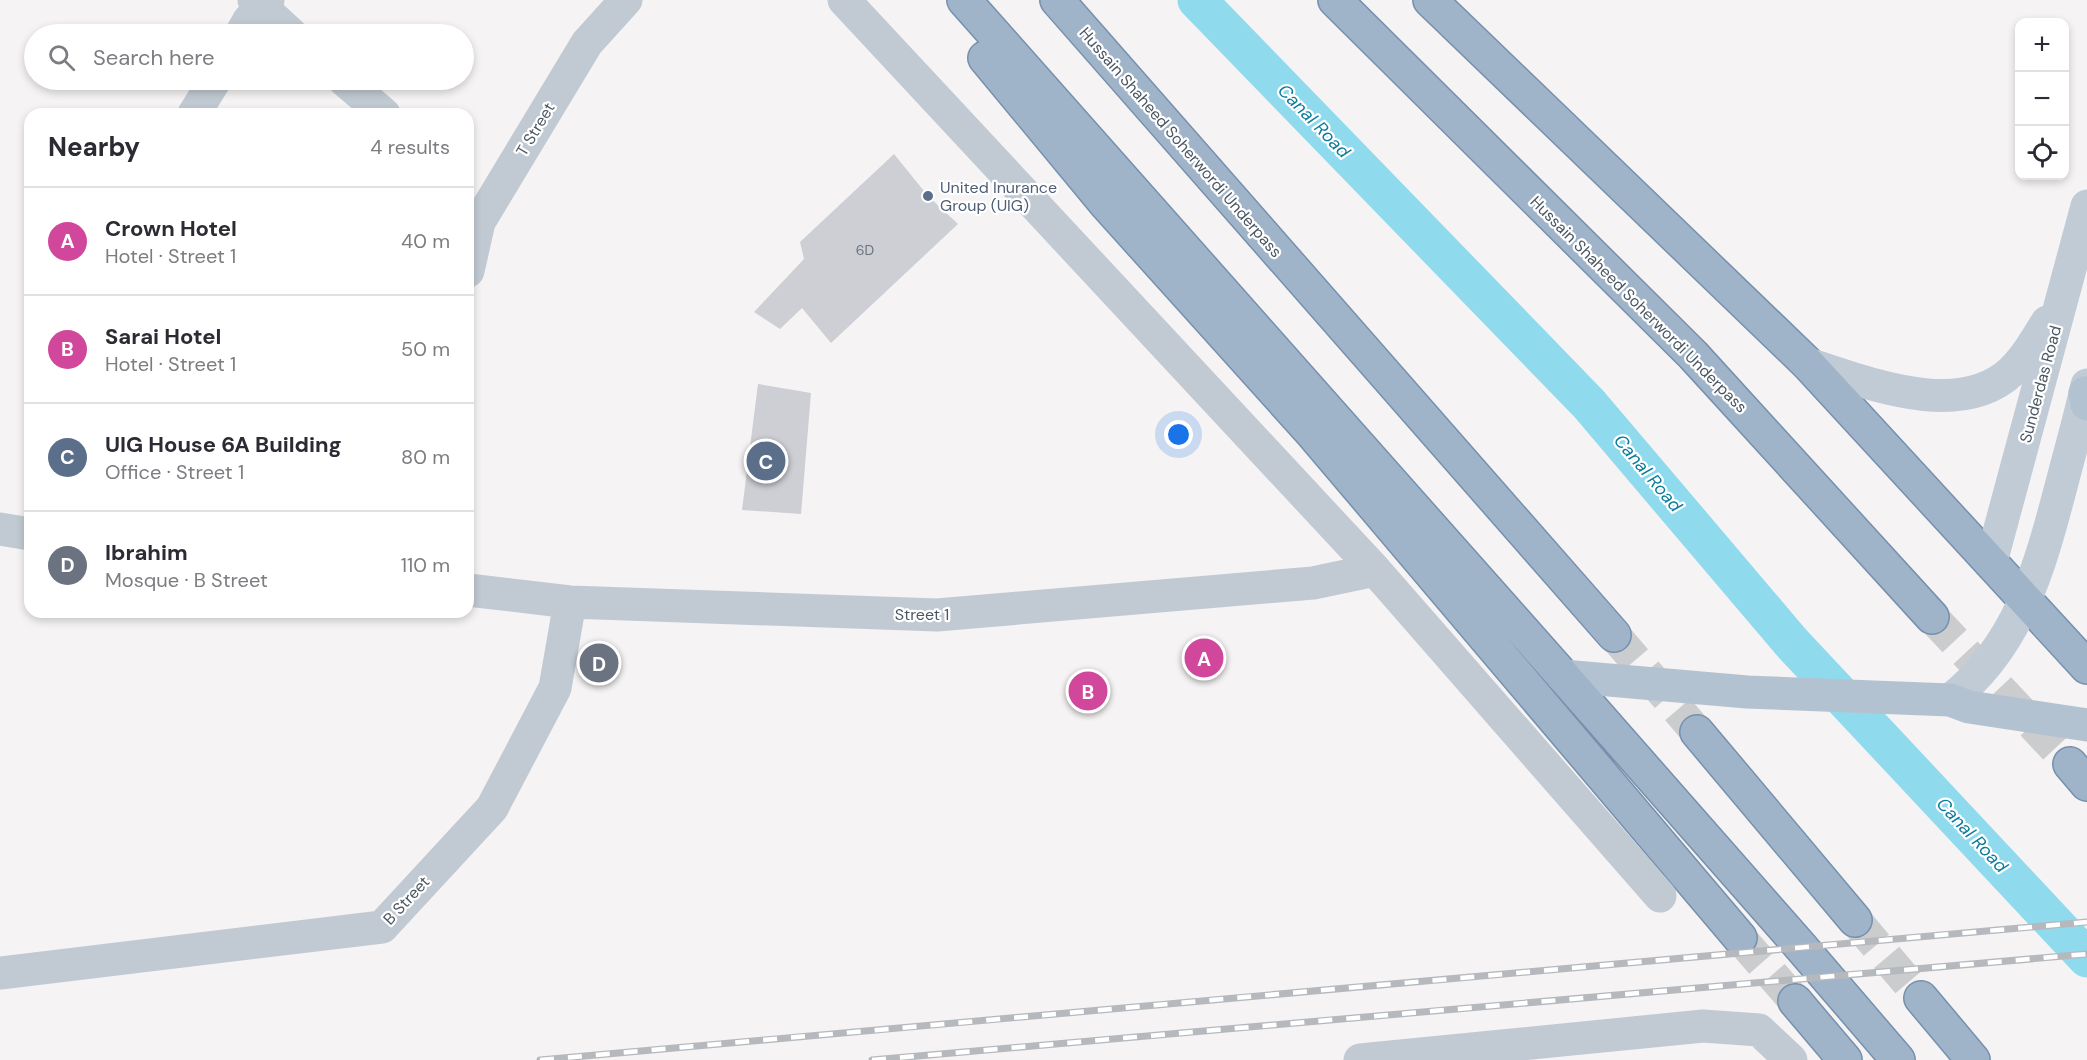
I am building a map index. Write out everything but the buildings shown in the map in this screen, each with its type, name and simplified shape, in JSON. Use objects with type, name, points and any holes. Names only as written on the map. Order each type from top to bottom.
[{"type":"highway","points":[[950,0],[968,38],[1107,204],[1313,434],[1740,938]]},
{"type":"highway","points":[[964,0],[1802,947],[1898,1060]]},
{"type":"highway","name":"Hussain Shaheed Soherwordi Underpass","points":[[1057,0],[1614,635]]},
{"type":"highway","name":"Hussain Shaheed Soherwordi Underpass","points":[[1335,0],[1693,355],[1932,617]]},
{"type":"highway","points":[[1430,0],[1808,364],[2084,662]]},
{"type":"highway","points":[[1697,732],[1855,920]]},
{"type":"highway","points":[[1921,998],[1973,1060]]},
{"type":"highway","points":[[1795,1001],[1845,1060]]},
{"type":"main road","name":"Sunderdas Road","points":[[1991,562],[2087,206]]},
{"type":"main road","points":[[1808,364],[1890,389],[1943,396],[1968,393],[1992,386],[2028,354],[2064,294]]},
{"type":"main road","points":[[1946,700],[1967,687],[1995,655],[2017,619],[2049,531],[2086,394]]},
{"type":"main road","points":[[1563,676],[1747,692],[1946,700],[1969,707],[2087,725]]},
{"type":"street","name":"T Street","points":[[474,244],[479,222],[587,43],[626,0]]},
{"type":"street","points":[[849,2],[1375,570],[1660,896]]},
{"type":"street","points":[[247,24],[261,3],[281,24]]},
{"type":"street","points":[[198,108],[208,90]]},
{"type":"street","points":[[356,90],[377,108]]},
{"type":"street","points":[[0,529],[24,533]]},
{"type":"street","name":"Street 1","points":[[474,591],[570,602],[937,615],[1313,583],[1375,570]]},
{"type":"street","name":"B Street","points":[[0,973],[382,927],[492,808],[555,688],[570,602]]},
{"type":"street","points":[[1360,1060],[1703,1026],[1759,1030],[1791,1060]]},
{"type":"waterway","name":"Canal Road","points":[[1197,0],[1589,404],[1791,642],[2087,958]]},
{"type":"tunnel","points":[[1932,617],[2070,764]]},
{"type":"tunnel","points":[[1614,635],[1697,732]]},
{"type":"tunnel","points":[[1855,920],[1921,998]]},
{"type":"tunnel","points":[[1740,938],[1795,1001]]},
{"type":"railway","points":[[540,1060],[2087,922]]},
{"type":"railway","points":[[872,1060],[2087,954]]},
{"type":"place","name":"United Inurance Group (UIG)","points":[[928,196]]},
{"type":"place","name":"UIG House 6A Building","points":[[766,461]]},
{"type":"place","name":"Crown Hotel","points":[[1204,658]]},
{"type":"place","name":"Ibrahim","points":[[599,663]]},
{"type":"place","name":"Sarai Hotel","points":[[1088,691]]}]
